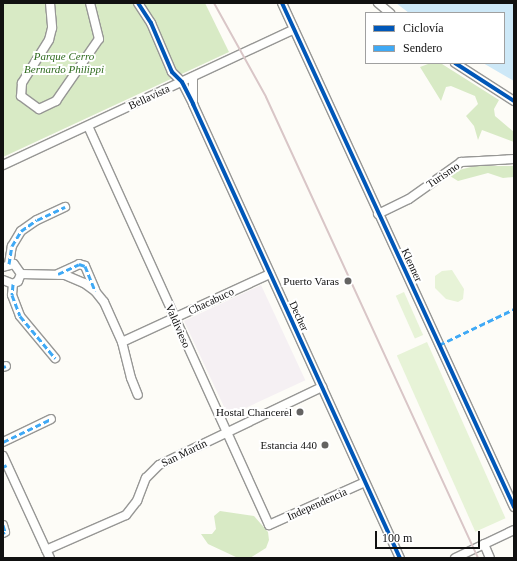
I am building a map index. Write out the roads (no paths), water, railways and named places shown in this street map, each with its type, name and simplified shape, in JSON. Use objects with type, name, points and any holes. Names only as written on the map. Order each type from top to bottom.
[{"type":"street","points":[[50,3],[52,28],[49,40],[22,83],[21,96],[38,110],[56,101],[99,39],[90,3]]},
{"type":"street","name":"Decher","points":[[138,3],[151,23],[172,72],[182,82],[400,558]]},
{"type":"street","name":"Klenner","points":[[282,3],[514,508]]},
{"type":"street","points":[[378,3],[389,12]]},
{"type":"street","name":"Bellavista","points":[[3,165],[294,29]]},
{"type":"street","points":[[457,64],[514,101]]},
{"type":"street","name":"Decher","points":[[192,104],[193,77]]},
{"type":"street","name":"Valdivieso","points":[[88,126],[269,525]]},
{"type":"street","name":"Turismo","points":[[378,214],[409,199],[461,162],[514,158]]},
{"type":"street","points":[[13,284],[18,281],[21,274],[18,266],[6,265],[12,246],[21,231],[37,220],[65,207]]},
{"type":"street","points":[[58,274],[79,264],[85,266],[95,291],[104,302],[122,342],[131,378],[138,395]]},
{"type":"street","points":[[21,274],[58,274],[78,280],[95,291]]},
{"type":"street","name":"Chacabuco","points":[[122,342],[270,274]]},
{"type":"street","points":[[3,280],[13,284]]},
{"type":"street","points":[[13,284],[12,295],[20,316],[54,358]]},
{"type":"street","name":"San Martín","points":[[46,550],[126,515],[137,501],[150,472],[226,432],[322,387]]},
{"type":"street","points":[[3,442],[52,419]]},
{"type":"street","points":[[3,456],[5,466],[50,558]]},
{"type":"street","name":"Independencia","points":[[269,525],[365,482]]},
{"type":"street","points":[[3,525],[5,532],[3,533]]},
{"type":"street","points":[[455,558],[514,530]]},
{"type":"street","points":[[484,544],[490,558]]},
{"type":"water","points":[[396,3],[514,3],[514,81],[485,64],[505,64],[505,12],[408,12]]},
{"type":"railway","points":[[214,3],[266,97],[478,558]]},
{"type":"place","name":"Puerto Varas","points":[[348,281]]},
{"type":"place","name":"Hostal Chancerel","points":[[300,412]]},
{"type":"place","name":"Estancia 440","points":[[325,445]]},
{"type":"park label","name":"Parque Cerro Bernardo Philippi","points":[[64,63]]}]
